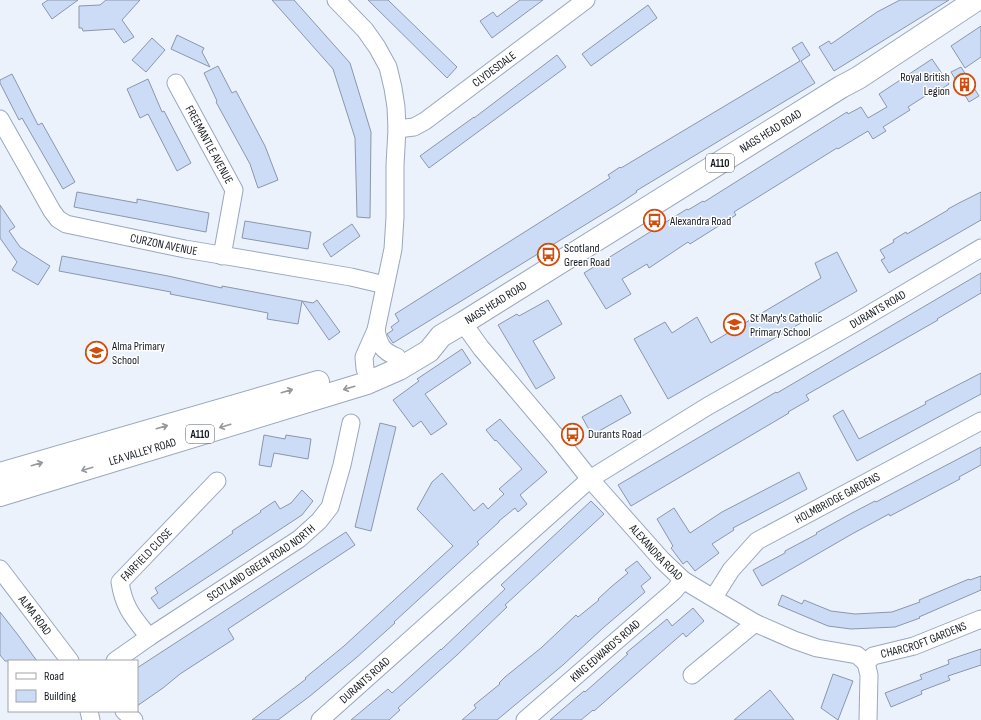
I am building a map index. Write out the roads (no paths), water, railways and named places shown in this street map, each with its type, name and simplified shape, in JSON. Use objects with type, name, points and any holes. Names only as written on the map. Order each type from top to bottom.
[{"type":"main road","name":"NAGS HEAD ROAD","points":[[441,336],[841,87],[858,78],[976,0]]},
{"type":"main road","name":"LEA VALLEY ROAD","points":[[0,474],[365,368],[370,376],[429,350],[441,336]]},
{"type":"main road","name":"LEA VALLEY ROAD","points":[[0,495],[367,383],[398,363]]},
{"type":"street","points":[[336,0],[365,30],[377,47],[388,67],[393,88],[397,129],[394,166],[394,238],[376,330],[364,357],[365,368]]},
{"type":"street","name":"CLYDESDALE","points":[[397,129],[414,127],[425,121],[586,0]]},
{"type":"street","name":"FREEMANTLE AVENUE","points":[[176,83],[234,190],[222,256]]},
{"type":"street","name":"CURZON AVENUE","points":[[0,118],[52,211],[58,219],[66,224],[185,249],[351,277],[385,285]]},
{"type":"street","name":"DURANTS ROAD","points":[[320,720],[590,479],[708,406],[853,324],[981,248]]},
{"type":"street","name":"ALEXANDRA ROAD","points":[[463,323],[481,348],[590,479],[662,560],[683,580],[714,597],[755,623],[817,648],[857,655],[866,662]]},
{"type":"street","points":[[376,330],[379,342],[387,353],[398,363]]},
{"type":"street","name":"HOLMBRIDGE GARDENS","points":[[714,597],[731,570],[757,540],[981,421]]},
{"type":"street","name":"SCOTLAND GREEN ROAD NORTH","points":[[116,660],[299,538],[319,521],[330,507],[342,465],[351,423]]},
{"type":"street","name":"FAIRFIELD CLOSE","points":[[149,637],[129,613],[122,596],[120,582],[217,481]]},
{"type":"street","name":"ALMA ROAD","points":[[0,569],[69,660]]},
{"type":"street","name":"KING EDWARD'S ROAD","points":[[525,720],[674,591],[683,580]]},
{"type":"street","name":"CHARCROFT GARDENS","points":[[866,662],[873,656],[914,646],[981,619]]},
{"type":"street","points":[[692,675],[755,623]]},
{"type":"street","points":[[866,662],[869,675],[868,720]]},
{"type":"street","points":[[125,712],[134,720]]},
{"type":"place","name":"Royal British Legion","points":[[965,84]]},
{"type":"place","name":"Alexandra Road","points":[[655,221]]},
{"type":"place","name":"Scotland Green Road","points":[[548,255]]},
{"type":"place","name":"St Mary's Catholic Primary School","points":[[734,325]]},
{"type":"place","name":"Alma Primary School","points":[[97,353]]},
{"type":"place","name":"Durants Road","points":[[572,434]]}]
